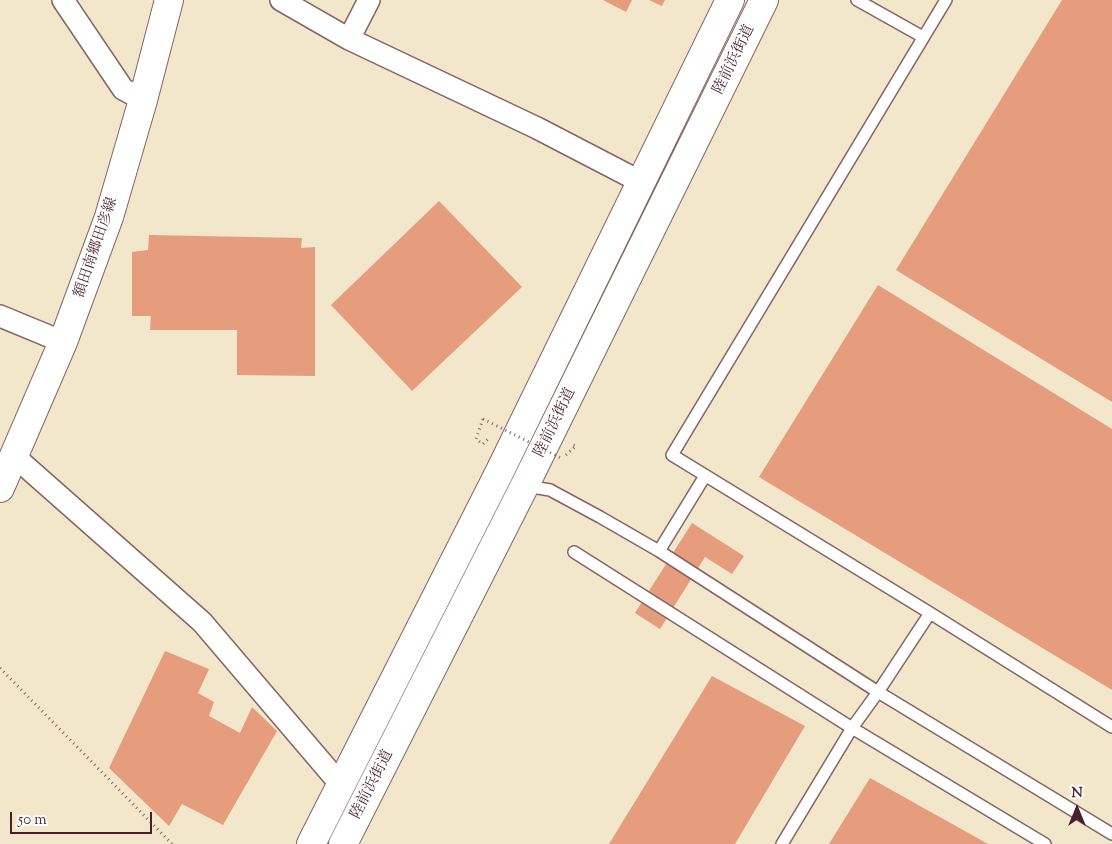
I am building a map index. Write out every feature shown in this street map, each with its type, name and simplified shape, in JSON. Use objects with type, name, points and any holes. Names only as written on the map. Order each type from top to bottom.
[{"type":"main road","name":"額田南郷田彦線","points":[[0,488],[7,454],[63,342],[109,217],[143,100],[169,0]]},
{"type":"main road","name":"陸前浜街道","points":[[343,844],[512,479],[641,182],[730,0]]},
{"type":"main road","name":"陸前浜街道","points":[[310,844],[340,785],[669,194],[764,0]]},
{"type":"street","points":[[62,0],[123,89],[143,100]]},
{"type":"street","points":[[280,0],[349,39],[537,128],[641,182]]},
{"type":"street","points":[[349,39],[369,0]]},
{"type":"street","points":[[0,316],[63,342]]},
{"type":"street","points":[[7,454],[202,622],[340,785]]},
{"type":"lane","points":[[857,0],[923,37]]},
{"type":"lane","points":[[946,0],[672,455],[1112,726]]},
{"type":"lane","points":[[659,551],[705,476]]},
{"type":"lane","points":[[512,479],[550,490],[659,551],[878,692],[1112,834]]},
{"type":"lane","points":[[574,552],[852,728],[1045,844]]},
{"type":"lane","points":[[782,844],[852,728],[930,613]]},
{"type":"path","points":[[494,432],[483,444],[476,439],[483,419],[562,459]]},
{"type":"path","points":[[0,668],[172,844]]},
{"type":"building","points":[[603,0],[632,0],[626,12]]},
{"type":"building","points":[[649,0],[665,0],[662,6]]},
{"type":"building","points":[[1062,0],[1112,0],[1112,402],[896,270]]},
{"type":"building","points":[[439,201],[522,287],[412,391],[331,305]]},
{"type":"building","points":[[149,235],[302,238],[301,248],[315,247],[315,376],[237,375],[237,330],[150,330],[151,316],[132,316],[132,252],[148,250]]},
{"type":"building","points":[[878,285],[1112,429],[1112,690],[759,477]]},
{"type":"building","points":[[692,523],[744,556],[732,574],[705,557],[660,629],[635,613]]},
{"type":"building","points":[[165,651],[209,669],[198,693],[214,702],[209,716],[240,733],[252,707],[277,731],[223,825],[182,804],[169,826],[109,768]]},
{"type":"building","points":[[712,676],[805,726],[735,844],[609,844]]},
{"type":"building","points":[[870,778],[988,844],[829,844]]}]
